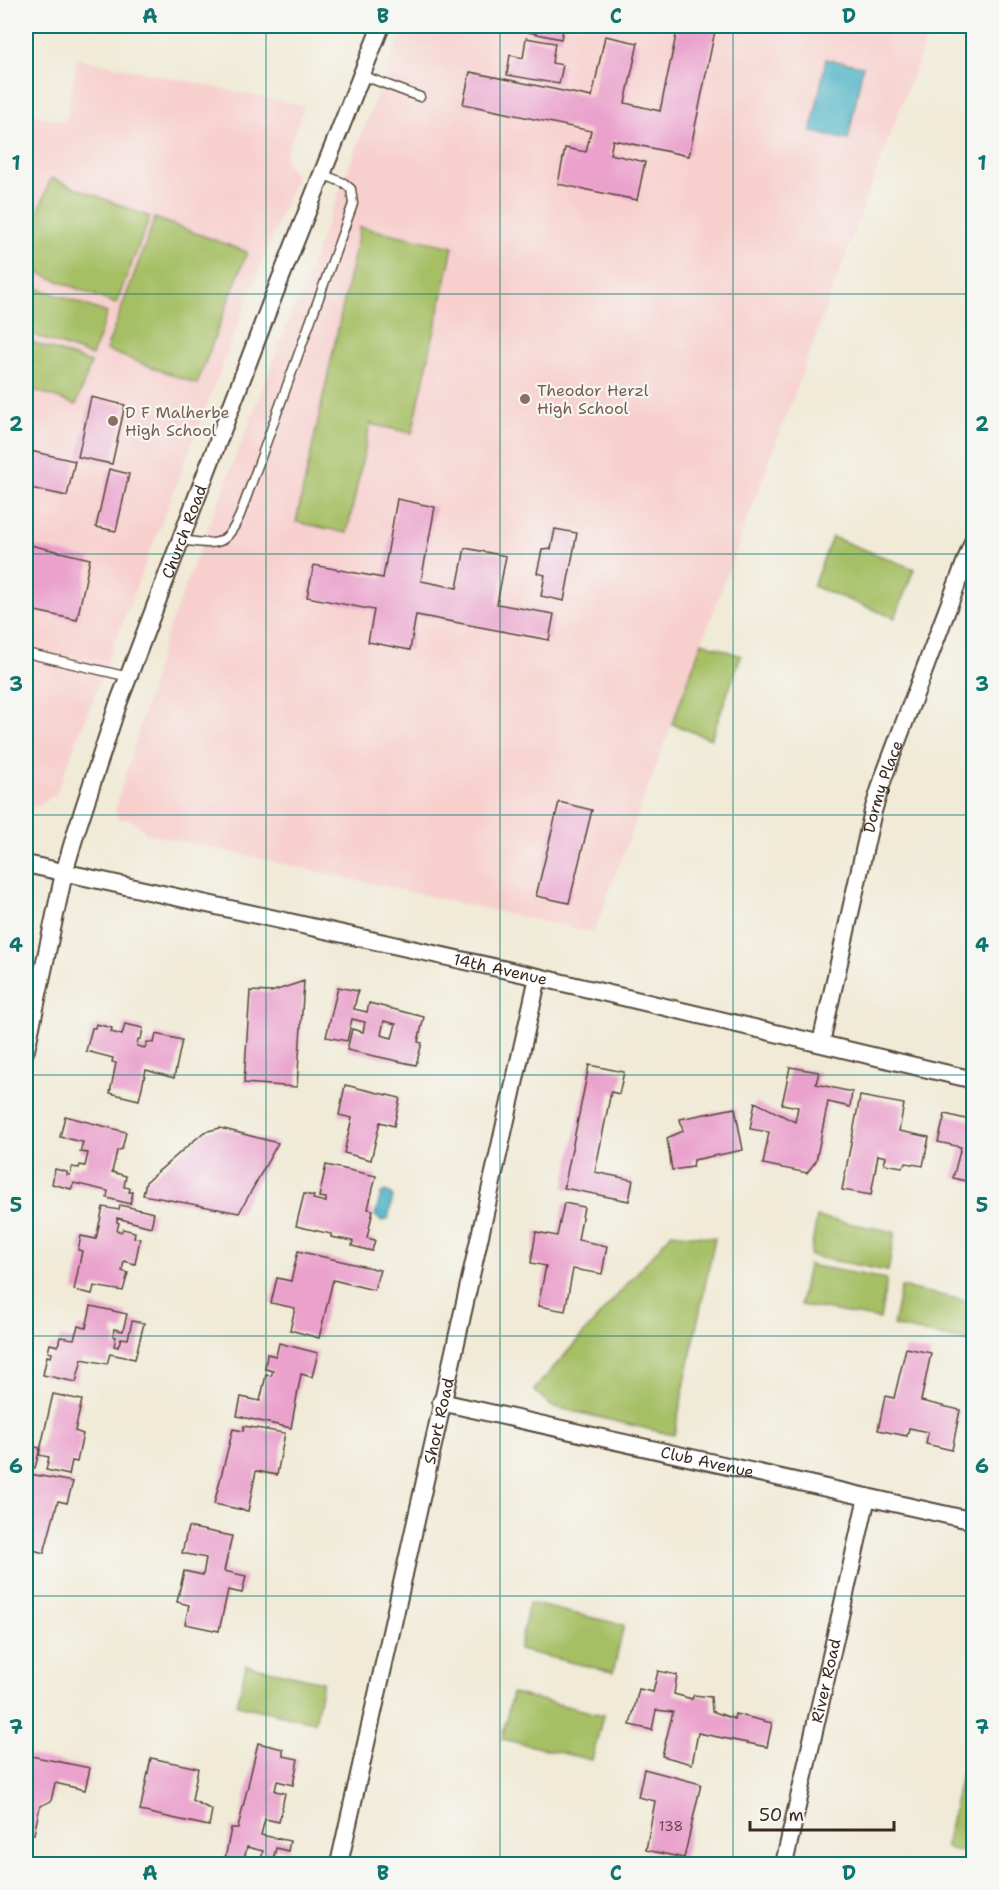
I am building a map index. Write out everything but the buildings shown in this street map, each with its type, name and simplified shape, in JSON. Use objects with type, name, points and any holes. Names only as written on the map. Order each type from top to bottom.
[{"type":"street","name":"Church Road","points":[[26,1050],[64,873],[114,715],[381,26]]},
{"type":"street","name":"Dormy Place","points":[[821,1043],[873,811],[884,776],[974,539]]},
{"type":"street","name":"14th Avenue","points":[[26,864],[538,977],[974,1080]]},
{"type":"street","name":"Short Road","points":[[339,1864],[538,977]]},
{"type":"street","name":"Club Avenue","points":[[441,1402],[974,1521]]},
{"type":"street","name":"River Road","points":[[784,1864],[867,1497]]},
{"type":"lane","points":[[361,75],[420,97]]},
{"type":"lane","points":[[180,540],[218,542],[225,540],[234,530],[353,204],[351,189],[344,183],[322,174]]},
{"type":"lane","points":[[26,653],[129,677]]},
{"type":"shaded area","name":"Theodor Herzl High School","points":[[404,26],[918,26],[930,28],[594,933],[145,833],[141,827],[128,818],[120,820],[115,811],[165,638]]},
{"type":"shaded area","name":"D F Malherbe High School","points":[[77,58],[305,106],[284,159],[296,176],[56,794],[36,807],[26,805],[26,113],[66,122]]},
{"type":"green space","points":[[51,178],[150,217],[116,304],[26,268],[26,244]]},
{"type":"green space","points":[[155,218],[247,252],[197,384],[106,350]]},
{"type":"green space","points":[[360,227],[453,247],[412,433],[370,424],[347,533],[296,522]]},
{"type":"green space","points":[[26,284],[107,313],[92,356],[26,332]]},
{"type":"green space","points":[[26,340],[91,363],[76,405],[26,387]]},
{"type":"green space","points":[[832,537],[914,569],[895,618],[813,586]]},
{"type":"green space","points":[[702,642],[741,656],[711,739],[672,724]]},
{"type":"green space","points":[[817,1217],[895,1232],[888,1271],[810,1256]]},
{"type":"green space","points":[[672,1233],[715,1238],[674,1435],[551,1406],[534,1390]]},
{"type":"green space","points":[[808,1265],[887,1279],[880,1319],[800,1305]]},
{"type":"green space","points":[[901,1287],[973,1302],[973,1343],[893,1326]]},
{"type":"green space","points":[[529,1603],[624,1625],[613,1672],[519,1650]]},
{"type":"green space","points":[[246,1665],[323,1682],[315,1722],[237,1705]]},
{"type":"green space","points":[[512,1693],[603,1715],[592,1760],[502,1739]]},
{"type":"green space","points":[[964,1761],[973,1763],[973,1854],[945,1848]]},
{"type":"water","points":[[826,59],[863,66],[848,140],[811,132]]},
{"type":"water","points":[[385,1191],[393,1197],[388,1219],[382,1221],[375,1216],[381,1194]]},
{"type":"place","name":"Theodor Herzl High School","points":[[525,399]]},
{"type":"place","name":"D F Malherbe High School","points":[[113,421]]}]
